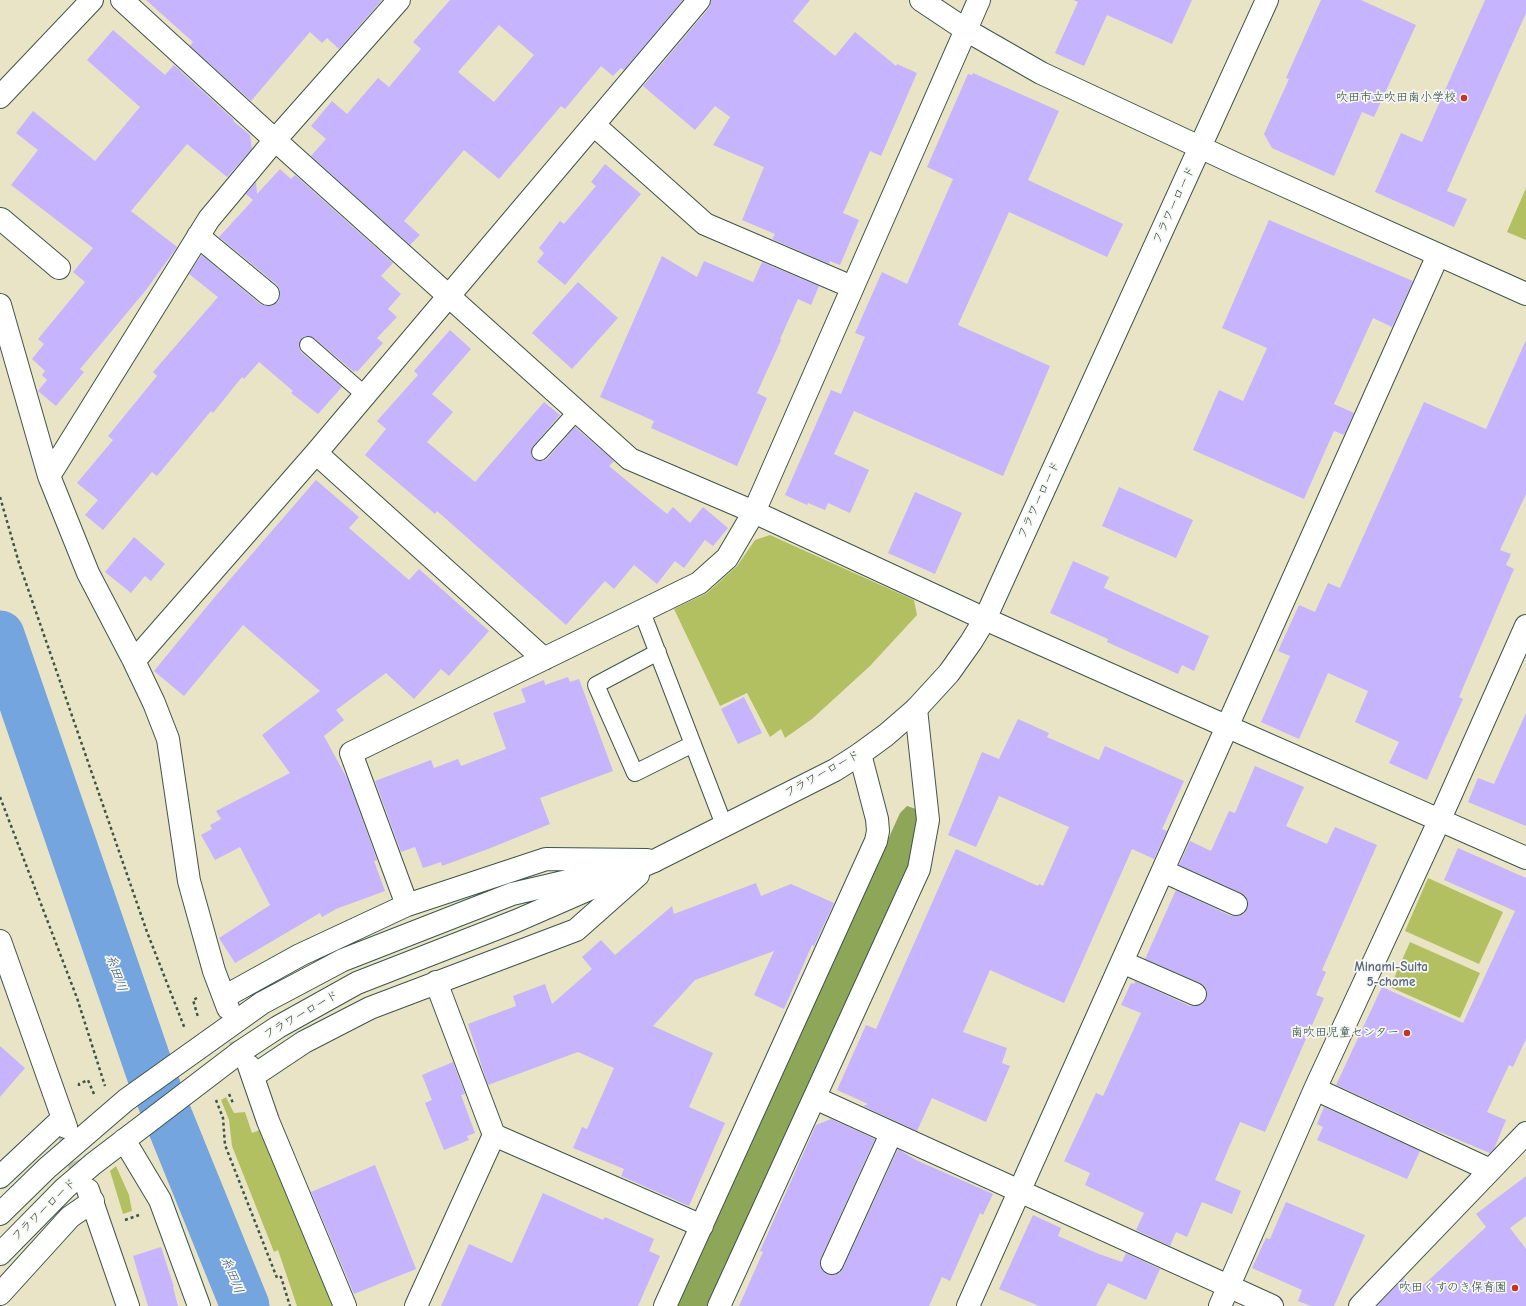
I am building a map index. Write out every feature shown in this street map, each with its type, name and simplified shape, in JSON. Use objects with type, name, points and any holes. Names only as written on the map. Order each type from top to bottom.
[{"type":"street","points":[[0,97],[92,0]]},
{"type":"street","points":[[122,0],[448,297],[630,459],[754,512],[985,619],[1526,858]]},
{"type":"street","points":[[134,661],[316,453],[699,0]]},
{"type":"street","points":[[921,0],[966,30],[1041,73],[1201,148],[1526,294]]},
{"type":"street","points":[[407,905],[351,753],[699,583],[728,558],[754,512],[979,0]]},
{"type":"street","name":"フラワーロード","points":[[0,1254],[65,1188],[129,1136],[208,1089],[278,1028],[357,983],[516,922],[654,861],[836,770],[886,735],[916,709],[949,673],[985,619],[1201,148],[1267,0]]},
{"type":"street","points":[[49,476],[209,219],[392,3]]},
{"type":"street","points":[[594,125],[705,224],[852,287]]},
{"type":"street","points":[[0,218],[59,268]]},
{"type":"street","points":[[198,236],[268,294]]},
{"type":"street","points":[[968,1306],[1020,1193],[1438,255]]},
{"type":"street","points":[[0,305],[49,476],[88,573],[154,702],[168,738],[189,881],[214,971],[226,1002],[300,955],[407,905],[546,858],[654,861]]},
{"type":"street","points":[[316,453],[544,659]]},
{"type":"street","points":[[1224,1297],[1315,1089],[1440,819],[1526,626]]},
{"type":"street","points":[[719,1306],[919,870],[928,820],[916,709]]},
{"type":"street","points":[[665,1306],[876,841],[878,831],[877,819],[860,754]]},
{"type":"street","points":[[345,1306],[268,1121],[251,1071],[370,1008],[576,930],[654,861]]},
{"type":"street","name":"フラワーロード","points":[[0,1214],[47,1168],[121,1105],[186,1056],[262,1003],[343,960],[512,894],[654,861]]},
{"type":"street","points":[[1163,871],[1236,904]]},
{"type":"street","points":[[0,941],[64,1123],[0,1177]]},
{"type":"street","points":[[1122,962],[1195,994]]},
{"type":"street","points":[[416,1306],[494,1135],[436,982]]},
{"type":"street","points":[[1315,1089],[1490,1170]]},
{"type":"street","points":[[815,1098],[1020,1193],[1224,1297],[1272,1306]]},
{"type":"street","points":[[1360,1306],[1526,1133]]},
{"type":"street","points":[[832,1263],[891,1134]]},
{"type":"street","points":[[494,1135],[702,1226]]},
{"type":"street","points":[[129,1136],[160,1200],[200,1306]]},
{"type":"street","points":[[0,1294],[91,1196],[128,1306]]},
{"type":"lane","points":[[308,345],[365,395]]},
{"type":"lane","points":[[540,452],[576,411]]},
{"type":"lane","points":[[642,612],[724,825]]},
{"type":"lane","points":[[658,652],[596,685],[635,773],[693,744]]},
{"type":"path","points":[[0,497],[19,563],[147,932],[187,1033]]},
{"type":"path","points":[[0,797],[77,998],[101,1074],[121,1105]]},
{"type":"path","points":[[81,1090],[78,1084],[88,1080],[94,1096]]},
{"type":"path","points":[[208,1089],[223,1118],[226,1145],[277,1278],[281,1277],[290,1306]]},
{"type":"path","points":[[124,1220],[139,1215],[137,1208]]},
{"type":"green space","points":[[1526,188],[1526,240],[1507,232]]},
{"type":"green space","points":[[770,535],[914,600],[917,615],[870,666],[812,719],[785,738],[781,729],[770,737],[747,693],[720,706],[674,609],[707,593],[737,566],[755,540]]},
{"type":"green space","points":[[907,806],[916,809],[919,816],[906,875],[710,1306],[677,1306],[900,813]]},
{"type":"green space","points":[[1428,878],[1503,912],[1479,964],[1405,931]]},
{"type":"green space","points":[[1410,942],[1480,973],[1460,1018],[1390,987]]},
{"type":"green space","points":[[226,1097],[234,1113],[245,1112],[252,1133],[262,1129],[336,1306],[297,1306],[278,1250],[274,1252],[232,1146],[229,1120],[221,1100]]},
{"type":"green space","points":[[116,1166],[129,1195],[132,1211],[123,1214],[110,1171]]},
{"type":"building","points":[[146,0],[382,0],[339,49],[327,38],[322,43],[310,32],[251,101],[190,46],[193,42]]},
{"type":"building","points":[[450,0],[683,0],[624,70],[621,68],[613,76],[601,66],[565,109],[561,106],[499,179],[464,150],[404,221],[420,235],[410,245],[311,156],[326,139],[311,126],[332,101],[347,114],[378,78],[389,87],[421,49],[413,42]],"holes":[[[499,25],[534,55],[494,102],[458,72]]]},
{"type":"building","points":[[711,0],[810,0],[793,21],[835,56],[855,32],[896,66],[897,64],[917,73],[881,156],[870,151],[843,213],[859,220],[840,265],[830,261],[829,264],[772,239],[775,234],[742,220],[764,167],[713,145],[730,117],[715,106],[695,130],[643,86],[709,8]]},
{"type":"building","points":[[1073,0],[1192,0],[1172,44],[1107,15],[1084,66],[1055,53],[1078,2]]},
{"type":"building","points":[[1321,0],[1361,0],[1416,25],[1374,117],[1362,112],[1334,176],[1272,148],[1264,134],[1289,79],[1286,78]]},
{"type":"building","points":[[1485,0],[1526,0],[1526,13],[1447,191],[1467,199],[1454,227],[1375,192],[1401,133],[1422,142]]},
{"type":"building","points":[[113,30],[165,75],[174,65],[234,120],[233,121],[250,135],[252,149],[227,177],[187,144],[131,211],[177,247],[146,290],[80,369],[84,372],[56,406],[38,391],[47,380],[42,375],[45,371],[32,359],[44,344],[38,339],[85,282],[73,272],[93,248],[11,185],[38,150],[16,133],[33,111],[95,161],[140,107],[87,60]]},
{"type":"building","points":[[973,73],[1059,111],[1028,180],[1123,224],[1107,257],[1009,212],[958,325],[1050,366],[1003,476],[854,411],[834,454],[869,470],[850,513],[828,503],[825,510],[808,503],[807,505],[785,495],[831,390],[841,394],[865,337],[855,333],[882,272],[907,284],[953,179],[927,167],[968,74],[972,75]]},
{"type":"building","points":[[605,164],[641,194],[565,285],[537,262],[544,253],[539,248],[560,221],[564,224],[596,186],[591,182]]},
{"type":"building","points":[[280,169],[291,179],[295,175],[393,263],[381,276],[401,294],[388,309],[397,317],[377,338],[383,343],[357,372],[356,370],[354,372],[314,338],[305,336],[301,339],[299,348],[301,352],[342,387],[318,414],[291,393],[293,391],[259,362],[244,379],[242,377],[213,413],[211,411],[157,476],[152,472],[103,530],[85,515],[98,500],[77,483],[113,440],[108,436],[157,376],[153,372],[218,297],[189,274],[200,257],[202,255],[260,304],[272,306],[278,302],[280,290],[276,284],[219,237],[253,200],[246,194],[256,182],[257,194]]},
{"type":"building","points":[[1269,220],[1413,281],[1392,327],[1373,318],[1334,404],[1354,413],[1344,435],[1334,431],[1304,499],[1193,450],[1219,390],[1243,401],[1267,348],[1222,328]]},
{"type":"building","points":[[662,256],[697,277],[704,261],[753,282],[762,262],[819,286],[811,305],[798,299],[757,393],[767,398],[737,466],[651,428],[654,421],[600,397]]},
{"type":"building","points":[[578,282],[618,318],[572,369],[532,333]]},
{"type":"building","points":[[450,330],[471,349],[432,394],[453,412],[427,442],[475,482],[544,402],[560,415],[533,446],[531,455],[534,459],[543,461],[547,459],[575,427],[614,461],[609,466],[667,514],[673,507],[690,523],[703,507],[728,528],[713,546],[705,540],[684,568],[675,561],[657,584],[634,565],[614,589],[605,581],[566,625],[437,511],[435,514],[365,455],[386,429],[377,421],[418,375],[414,371]]},
{"type":"building","points":[[1526,340],[1526,494],[1500,550],[1511,554],[1506,565],[1514,569],[1459,697],[1463,699],[1427,780],[1389,763],[1399,742],[1355,722],[1368,691],[1328,673],[1299,739],[1261,722],[1290,656],[1278,651],[1299,605],[1315,612],[1328,583],[1340,588],[1424,402],[1486,429]]},
{"type":"building","points":[[316,480],[359,517],[349,528],[409,580],[419,569],[489,631],[449,676],[441,669],[414,699],[386,673],[336,710],[344,720],[324,736],[348,780],[377,860],[374,861],[385,891],[336,909],[322,917],[320,913],[235,963],[219,938],[270,905],[240,847],[215,860],[201,835],[212,829],[210,825],[221,819],[216,811],[290,773],[262,735],[320,691],[243,625],[184,696],[154,671],[213,599]]},
{"type":"building","points":[[1119,487],[1193,520],[1176,558],[1102,526]]},
{"type":"building","points":[[915,492],[962,513],[935,574],[888,553]]},
{"type":"building","points":[[134,537],[165,564],[151,581],[145,576],[131,593],[105,572]]},
{"type":"building","points":[[1073,561],[1109,577],[1104,588],[1209,636],[1194,671],[1182,665],[1178,674],[1107,642],[1108,639],[1050,613]]},
{"type":"building","points":[[568,677],[570,682],[579,679],[613,771],[540,798],[550,824],[488,849],[442,866],[441,862],[423,868],[415,847],[401,852],[375,781],[431,760],[434,768],[458,759],[461,766],[506,749],[493,713],[526,702],[521,689],[544,680],[545,685]]},
{"type":"building","points":[[744,697],[762,733],[738,744],[721,709]]},
{"type":"building","points":[[1526,713],[1526,826],[1468,802],[1478,778],[1494,784]]},
{"type":"building","points":[[1018,719],[1049,733],[1047,737],[1099,760],[1105,746],[1184,781],[1162,829],[1167,831],[1154,859],[1132,849],[1064,1003],[990,970],[963,1032],[1007,1048],[1002,1063],[1010,1066],[986,1122],[932,1098],[917,1131],[863,1106],[868,1104],[837,1090],[866,1025],[876,1029],[956,849],[1038,886],[1039,884],[1043,886],[1069,827],[999,796],[976,847],[948,835],[982,752],[999,759]]},
{"type":"building","points":[[1255,766],[1304,787],[1286,826],[1327,844],[1335,827],[1377,845],[1322,970],[1326,972],[1316,995],[1324,998],[1265,1132],[1240,1122],[1215,1180],[1241,1191],[1232,1214],[1202,1202],[1187,1237],[1176,1232],[1170,1246],[1136,1230],[1144,1213],[1085,1185],[1090,1173],[1064,1161],[1096,1093],[1103,1096],[1141,1013],[1121,1005],[1131,983],[1134,984],[1135,981],[1190,1006],[1202,1004],[1206,999],[1207,992],[1205,986],[1145,959],[1176,890],[1231,916],[1244,914],[1247,909],[1248,902],[1246,896],[1179,865],[1190,841],[1211,851],[1229,811],[1235,813]]},
{"type":"building","points":[[1458,848],[1526,878],[1526,1039],[1513,1067],[1509,1065],[1487,1112],[1506,1120],[1494,1149],[1490,1153],[1430,1128],[1336,1085],[1382,987],[1463,1023],[1515,911],[1444,880]]},
{"type":"building","points":[[756,883],[761,896],[791,884],[834,903],[814,946],[812,945],[784,1009],[754,995],[774,951],[695,980],[653,1026],[713,1053],[689,1107],[725,1123],[689,1206],[621,1176],[624,1169],[573,1148],[582,1127],[587,1129],[614,1068],[578,1052],[488,1085],[468,1024],[516,1006],[513,996],[545,984],[552,1004],[592,969],[582,957],[601,940],[615,955],[672,906],[674,914]]},
{"type":"building","points":[[0,1046],[25,1068],[0,1097]]},
{"type":"building","points":[[453,1062],[465,1094],[461,1095],[475,1133],[467,1136],[469,1140],[444,1150],[425,1103],[432,1100],[422,1075]]},
{"type":"building","points":[[1324,1107],[1420,1151],[1407,1179],[1317,1140],[1323,1127],[1317,1124]]},
{"type":"building","points":[[831,1119],[875,1139],[821,1258],[820,1265],[826,1274],[834,1275],[840,1273],[843,1268],[898,1149],[916,1160],[993,1194],[983,1215],[980,1213],[950,1281],[942,1277],[929,1306],[739,1306],[763,1252],[760,1251],[816,1125]]},
{"type":"building","points":[[375,1165],[416,1269],[354,1294],[311,1192]]},
{"type":"building","points":[[1526,1176],[1526,1216],[1510,1228],[1526,1249],[1526,1306],[1377,1306],[1404,1278],[1417,1291],[1486,1227],[1476,1214]]},
{"type":"building","points":[[543,1193],[603,1220],[605,1217],[654,1239],[649,1251],[660,1256],[638,1306],[441,1306],[469,1244],[512,1263]]},
{"type":"building","points":[[1286,1202],[1365,1235],[1334,1306],[1311,1306],[1298,1301],[1302,1290],[1252,1268],[1266,1238],[1270,1239]]},
{"type":"building","points":[[1033,1215],[1061,1228],[1058,1236],[1099,1254],[1122,1262],[1126,1253],[1160,1269],[1146,1300],[1108,1283],[1096,1306],[1039,1306],[999,1289]]},
{"type":"building","points":[[161,1247],[174,1287],[178,1306],[148,1306],[133,1256]]},
{"type":"waterway","name":"糸田川","points":[[0,635],[152,1077],[245,1306]]},
{"type":"tunnel","points":[[228,1008],[249,1066]]},
{"type":"tunnel","points":[[67,1129],[88,1190]]},
{"type":"place","name":"吹田市立吹田南小学校","points":[[1464,98]]},
{"type":"place","name":"南吹田児童センター","points":[[1407,1033]]},
{"type":"place","name":"吹田くすのき保育園","points":[[1515,1288]]},
{"type":"district","name":"Minami-Suita 5-chome","points":[[1391,974]]}]
